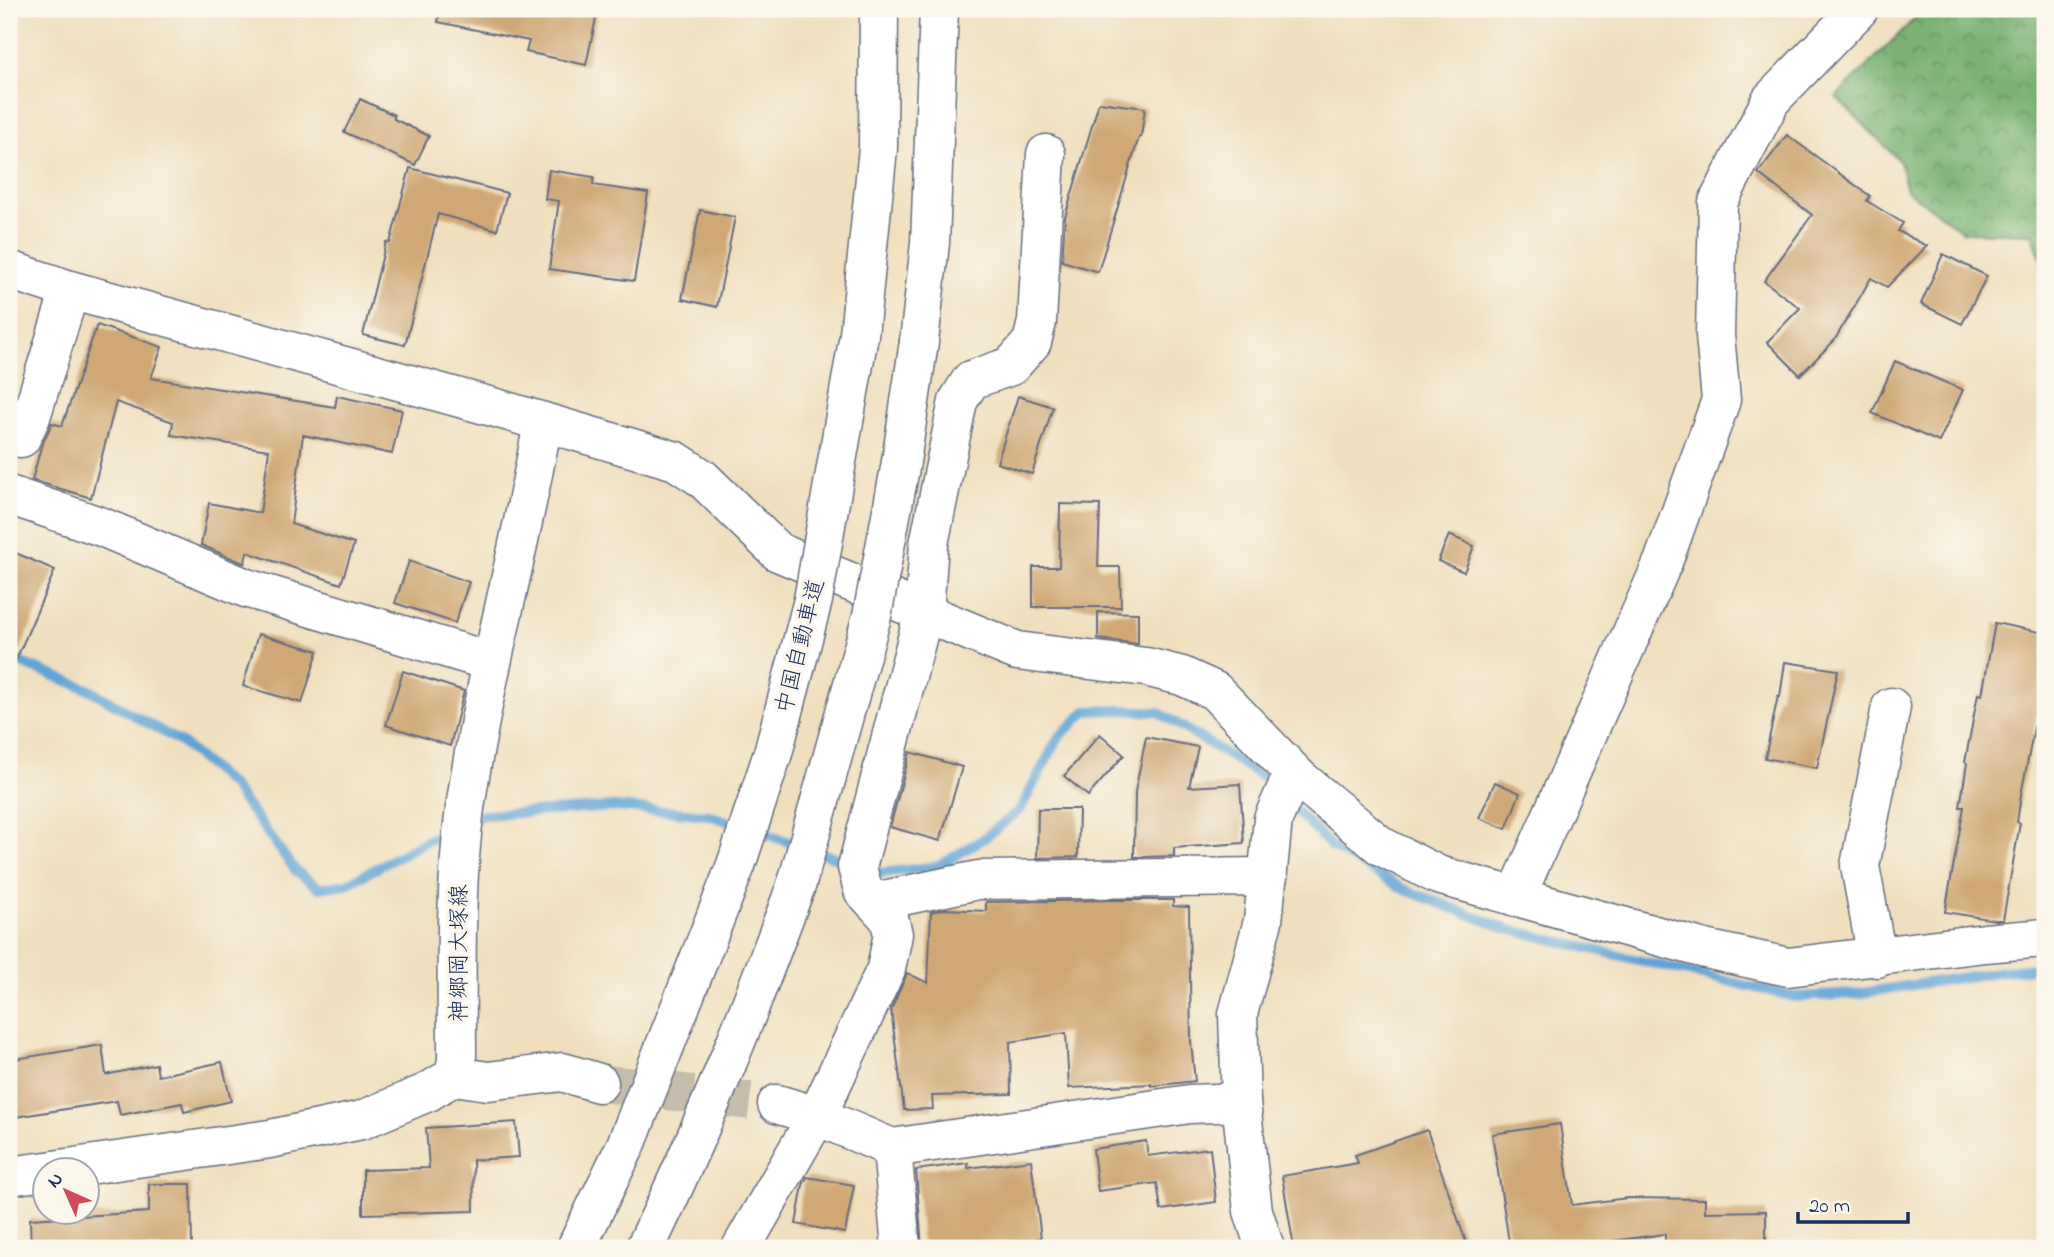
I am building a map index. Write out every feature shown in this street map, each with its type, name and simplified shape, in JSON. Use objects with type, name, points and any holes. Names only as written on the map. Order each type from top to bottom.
[{"type":"main road","name":"中国自動車道","points":[[576,1248],[626,1145],[736,865],[773,753],[813,600],[859,335],[878,148],[879,9]]},
{"type":"main road","points":[[647,1248],[742,1030],[797,883],[872,616],[900,468],[919,342],[930,243],[939,9]]},
{"type":"main road","points":[[1516,897],[1663,562],[1721,401],[1715,335],[1718,202],[1771,100],[1859,9]]},
{"type":"main road","points":[[741,1248],[817,1116],[886,969],[892,934],[889,918],[863,890],[857,867],[924,612],[929,544],[958,401],[971,380],[1011,366],[1032,342],[1037,322],[1046,154]]},
{"type":"main road","points":[[9,270],[70,290],[676,461],[702,478],[778,552],[1017,651],[1146,667],[1182,676],[1215,691],[1287,794],[1438,875],[1705,949],[1788,967],[2045,938]]},
{"type":"main road","points":[[9,479],[15,437],[31,417],[70,290]]},
{"type":"main road","name":"神郷岡大塚線","points":[[454,1076],[457,1059],[457,887],[464,820],[492,662],[543,422]]},
{"type":"main road","points":[[9,495],[102,527],[246,588],[492,662]]},
{"type":"main road","points":[[1877,958],[1860,866],[1891,707]]},
{"type":"main road","points":[[1265,1248],[1253,1211],[1241,1102],[1238,1014],[1262,921],[1268,877],[1287,794]]},
{"type":"main road","points":[[874,902],[978,880],[1268,877]]},
{"type":"main road","points":[[102,1163],[271,1139],[362,1120],[428,1092],[454,1076],[488,1081],[562,1072],[599,1083]]},
{"type":"main road","points":[[777,1104],[817,1116],[892,1148],[1190,1104],[1241,1102]]},
{"type":"main road","points":[[892,1148],[901,1248]]},
{"type":"main road","points":[[9,1176],[32,1173]]},
{"type":"green space","points":[[1924,9],[2045,9],[2045,270],[2032,234],[1964,232],[1907,191],[1900,161],[1836,97]]},
{"type":"building","points":[[440,9],[598,9],[586,65],[526,52],[529,41],[438,22]]},
{"type":"building","points":[[360,99],[429,136],[415,165],[344,132]]},
{"type":"building","points":[[1099,102],[1145,108],[1141,137],[1098,272],[1062,261],[1065,217]]},
{"type":"building","points":[[1787,135],[1870,196],[1867,201],[1903,223],[1898,231],[1927,246],[1887,287],[1871,278],[1834,341],[1800,375],[1767,342],[1800,308],[1764,281],[1812,215],[1758,173]]},
{"type":"building","points":[[410,168],[507,193],[497,230],[438,214],[405,345],[363,335],[386,242],[390,243]]},
{"type":"building","points":[[549,170],[594,177],[593,185],[648,193],[634,281],[549,269],[559,201],[545,199]]},
{"type":"building","points":[[700,210],[735,217],[717,307],[682,299]]},
{"type":"building","points":[[1943,254],[1987,276],[1962,324],[1921,304]]},
{"type":"building","points":[[97,325],[162,347],[151,378],[335,407],[337,396],[402,410],[392,454],[303,435],[291,524],[354,544],[341,584],[247,552],[243,563],[201,545],[209,503],[260,513],[269,450],[171,435],[173,422],[116,402],[91,498],[32,480],[41,447],[52,423],[62,426]]},
{"type":"building","points":[[1895,361],[1963,390],[1939,442],[1872,413]]},
{"type":"building","points":[[1018,396],[1053,407],[1032,474],[997,463]]},
{"type":"building","points":[[1060,504],[1100,505],[1098,567],[1120,567],[1121,607],[1033,607],[1033,567],[1059,567]]},
{"type":"building","points":[[1449,535],[1474,546],[1464,572],[1438,561]]},
{"type":"building","points":[[9,550],[55,570],[9,676]]},
{"type":"building","points":[[409,561],[469,582],[455,623],[395,603]]},
{"type":"building","points":[[1098,612],[1138,613],[1138,644],[1098,639]]},
{"type":"building","points":[[1995,623],[2045,633],[2045,699],[2040,698],[2021,795],[2017,822],[2020,823],[2003,920],[1945,912],[1964,807],[1960,807],[1965,762],[1978,694],[1982,695]]},
{"type":"building","points":[[258,634],[318,651],[302,703],[243,686]]},
{"type":"building","points":[[1785,662],[1838,670],[1817,768],[1765,758],[1778,696],[1780,697]]},
{"type":"building","points":[[403,671],[464,691],[450,746],[386,725]]},
{"type":"building","points":[[1100,734],[1124,755],[1088,796],[1064,776]]},
{"type":"building","points":[[1146,737],[1198,747],[1189,787],[1240,784],[1244,843],[1174,848],[1174,856],[1134,857],[1135,792]]},
{"type":"building","points":[[910,752],[962,767],[940,841],[890,827]]},
{"type":"building","points":[[1495,782],[1520,793],[1506,829],[1479,818]]},
{"type":"building","points":[[1038,809],[1079,809],[1078,857],[1037,858]]},
{"type":"building","points":[[1173,900],[1173,906],[1189,907],[1191,1042],[1195,1081],[1151,1086],[1069,1088],[1066,1033],[1010,1042],[1011,1094],[932,1096],[933,1109],[904,1110],[891,1010],[907,973],[928,983],[931,912],[945,909],[986,911],[986,902]]},
{"type":"building","points":[[102,1045],[106,1075],[156,1064],[158,1076],[222,1062],[231,1101],[184,1112],[182,1103],[120,1115],[117,1101],[9,1118],[9,1060]]},
{"type":"building","points":[[516,1122],[519,1157],[473,1160],[474,1211],[363,1214],[363,1170],[429,1168],[426,1128]]},
{"type":"building","points":[[1560,1124],[1572,1205],[1628,1198],[1705,1199],[1705,1212],[1766,1211],[1766,1248],[1665,1248],[1665,1234],[1582,1245],[1582,1248],[1510,1248],[1492,1134]]},
{"type":"building","points":[[1427,1130],[1468,1248],[1294,1248],[1282,1176],[1358,1163],[1355,1155]]},
{"type":"building","points":[[1146,1141],[1148,1156],[1210,1148],[1216,1202],[1161,1210],[1157,1183],[1098,1191],[1093,1149]]},
{"type":"building","points":[[1031,1160],[1041,1238],[978,1246],[979,1248],[922,1248],[916,1170],[968,1163],[968,1168]]},
{"type":"building","points":[[807,1177],[854,1185],[845,1233],[796,1224]]},
{"type":"building","points":[[149,1184],[191,1184],[192,1248],[31,1248],[30,1219],[32,1226],[102,1226],[102,1215],[149,1212]]},
{"type":"waterway","points":[[9,658],[90,690],[182,743],[232,786],[296,871],[319,888],[347,884],[454,826]]},
{"type":"waterway","points":[[472,819],[484,815],[615,807],[709,815],[881,873],[938,866],[983,839],[1020,810],[1058,738],[1086,711],[1158,712],[1260,775],[1332,847],[1403,889],[1507,929],[1794,997],[1856,994],[2045,967]]},
{"type":"tunnel","points":[[599,1083],[777,1104]]}]
